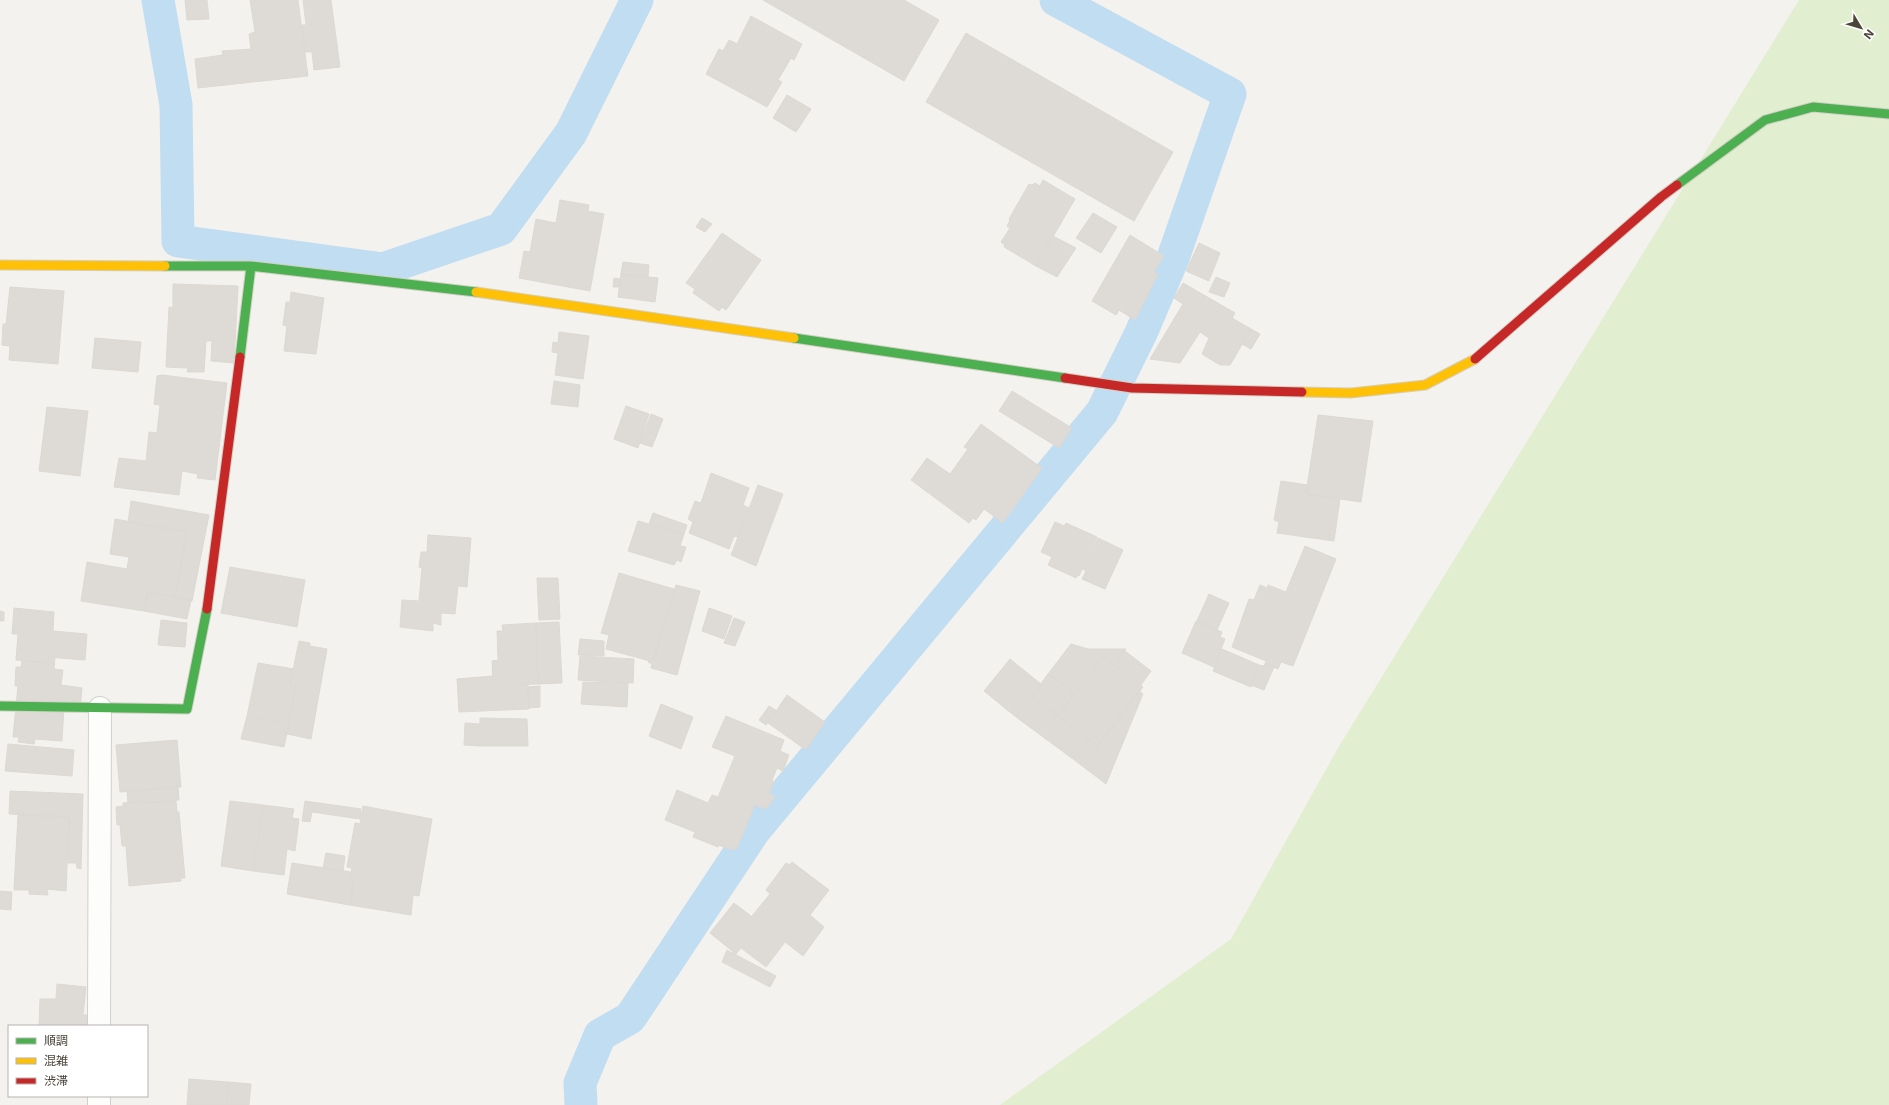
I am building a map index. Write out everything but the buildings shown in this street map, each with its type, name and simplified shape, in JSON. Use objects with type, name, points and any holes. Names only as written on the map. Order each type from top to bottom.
[{"type":"street","points":[[0,265],[251,266],[487,293],[1132,388],[1351,393],[1425,385],[1473,361],[1661,197],[1765,120],[1813,106],[1889,114]]},
{"type":"street","points":[[0,706],[187,709],[209,601],[251,266]]},
{"type":"street","points":[[99,1025],[100,708]]},
{"type":"green space","points":[[1799,0],[1889,0],[1889,1105],[1000,1105],[1231,939],[1338,748]]},
{"type":"waterway","points":[[158,0],[176,105],[178,241],[383,269],[501,229],[571,133],[637,0]]},
{"type":"waterway","points":[[581,1105],[580,1083],[600,1035],[630,1018],[754,831],[1102,412],[1141,333],[1173,258],[1230,94],[1056,0]]},
{"type":"traffic: fast","points":[[1677,185],[1765,120],[1813,107],[1889,114]]},
{"type":"traffic: fast","points":[[165,266],[251,266],[476,292]]},
{"type":"traffic: fast","points":[[240,357],[251,266]]},
{"type":"traffic: fast","points":[[794,338],[1065,378]]},
{"type":"traffic: fast","points":[[0,706],[187,709],[207,609]]},
{"type":"traffic: slow","points":[[0,265],[165,266]]},
{"type":"traffic: slow","points":[[476,292],[794,338]]},
{"type":"traffic: slow","points":[[1302,392],[1351,393],[1425,385],[1475,359]]},
{"type":"traffic: jam","points":[[1475,359],[1661,197],[1677,185]]},
{"type":"traffic: jam","points":[[207,609],[240,357]]},
{"type":"traffic: jam","points":[[1065,378],[1132,388],[1302,392]]}]
